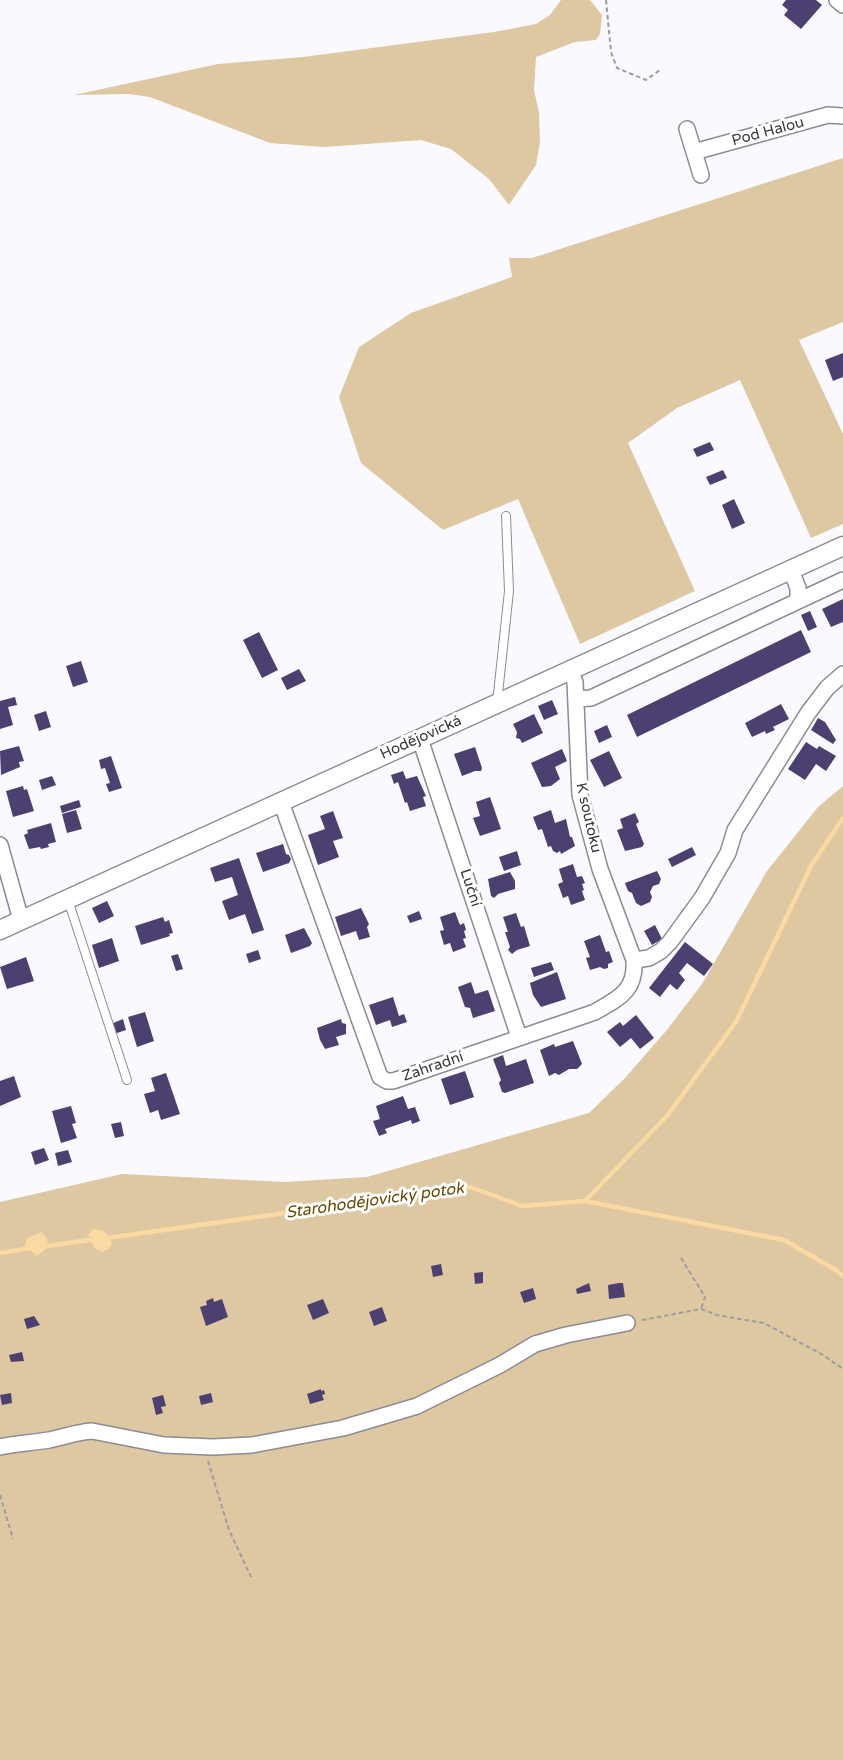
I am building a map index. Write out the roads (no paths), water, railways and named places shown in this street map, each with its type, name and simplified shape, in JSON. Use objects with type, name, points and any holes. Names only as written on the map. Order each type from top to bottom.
[{"type":"street","points":[[837,0],[843,4]]},
{"type":"street","name":"Pod Halou","points":[[694,152],[828,115],[843,116]]},
{"type":"street","points":[[687,129],[701,175]]},
{"type":"street","name":"Hodějovická","points":[[0,930],[843,546]]},
{"type":"street","points":[[791,570],[798,588],[798,601]]},
{"type":"street","points":[[576,699],[591,698],[843,580]]},
{"type":"street","name":"K soutoku","points":[[570,671],[575,682],[577,757],[582,804],[600,869],[634,960]]},
{"type":"street","points":[[634,960],[649,958],[670,942],[702,898],[728,852],[735,830],[808,713],[827,688],[843,674]]},
{"type":"street","name":"Luční","points":[[420,739],[519,1037]]},
{"type":"street","name":"Zahradní","points":[[281,802],[380,1077],[387,1082],[595,1012],[619,998],[632,982],[635,971],[634,960]]},
{"type":"street","points":[[0,845],[21,920]]},
{"type":"street","points":[[0,1447],[18,1442],[48,1440],[82,1431],[164,1445],[205,1447],[252,1445],[343,1428],[417,1406],[501,1365],[536,1344],[566,1335],[627,1323]]},
{"type":"lane","points":[[497,704],[509,591],[506,516]]},
{"type":"lane","points":[[68,899],[127,1080]]},
{"type":"waterway","points":[[585,1201],[666,1117],[736,1022],[811,866],[843,818]]},
{"type":"waterway","name":"Starohodějovický potok","points":[[107,1238],[470,1187],[522,1206],[585,1201],[784,1240],[843,1276]]},
{"type":"waterway","name":"Starohodějovický potok","points":[[42,1247],[96,1239]]},
{"type":"waterway","name":"Starohodějovický potok","points":[[0,1253],[31,1248]]}]
